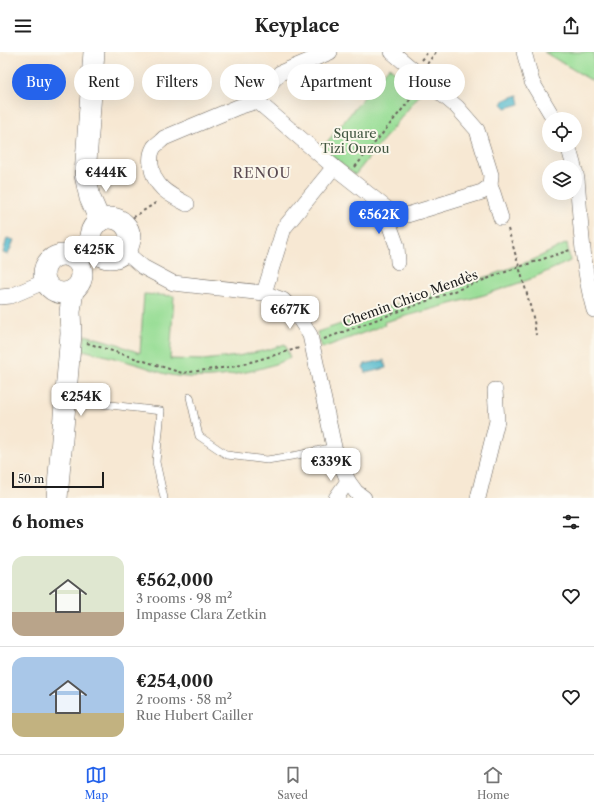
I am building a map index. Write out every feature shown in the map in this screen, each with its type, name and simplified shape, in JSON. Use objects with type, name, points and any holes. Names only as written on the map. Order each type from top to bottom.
[{"type":"street","points":[[68,255],[95,228],[106,218],[118,220],[124,224],[129,234],[129,240],[128,246],[120,255],[108,258],[97,253],[90,242],[95,228],[90,198],[84,175],[94,52]]},
{"type":"street","points":[[187,204],[168,194],[157,183],[152,173],[150,158],[154,147],[164,138],[256,101],[280,73],[330,52]]},
{"type":"street","points":[[392,52],[407,64]]},
{"type":"street","points":[[524,52],[532,82],[550,112]]},
{"type":"street","points":[[449,100],[478,130],[491,175],[490,186],[501,218]]},
{"type":"street","points":[[256,101],[334,167],[395,215],[407,215],[482,192],[490,186]]},
{"type":"street","points":[[264,293],[284,228],[334,167]]},
{"type":"street","points":[[579,200],[583,245],[590,295],[594,310]]},
{"type":"street","points":[[395,215],[389,224],[397,246],[398,262]]},
{"type":"street","points":[[124,251],[143,268],[173,283],[264,293],[283,300],[295,312],[310,335],[334,447],[348,481],[356,492],[364,498]]},
{"type":"street","points":[[62,254],[74,258],[79,262],[82,268],[65,285],[44,276],[44,269],[51,259],[62,254]]},
{"type":"street","points":[[0,297],[65,285],[103,256]]},
{"type":"street","points":[[58,498],[71,334],[70,312],[65,285]]},
{"type":"street","points":[[478,498],[497,421],[495,390]]},
{"type":"street","points":[[336,498],[348,481]]},
{"type":"lane","points":[[190,397],[199,436],[227,455],[267,460],[334,447]]},
{"type":"lane","points":[[66,400],[160,411],[156,462],[164,498]]},
{"type":"path","points":[[347,177],[410,100]]},
{"type":"path","points":[[124,224],[168,194]]},
{"type":"path","points":[[501,218],[509,232],[534,322],[536,336]]},
{"type":"path","name":"Chemin Chico Mendès","points":[[81,341],[182,372],[237,366],[311,344],[519,267],[583,245]]},
{"type":"green space","points":[[544,52],[594,52],[594,82]]},
{"type":"green space","name":"Square Tizi Ouzou","points":[[389,67],[394,71],[394,100],[415,100],[355,175],[322,148],[362,100],[386,100],[386,71]]},
{"type":"green space","points":[[567,243],[570,261],[528,280],[484,295],[384,322],[385,325],[322,348],[317,332],[350,321],[370,312],[475,281],[535,259]]},
{"type":"green space","points":[[144,294],[174,296],[170,359],[203,360],[238,356],[267,350],[285,344],[290,358],[278,363],[235,374],[191,377],[169,375],[83,350],[85,335],[121,345],[140,353]]},
{"type":"water","points":[[518,95],[520,104],[506,108],[502,104],[504,100]]},
{"type":"water","points":[[7,238],[14,240],[8,255],[3,253]]},
{"type":"water","points":[[384,360],[386,368],[366,373],[363,368],[365,364]]},
{"type":"district","name":"RENOU","points":[[262,173]]}]
